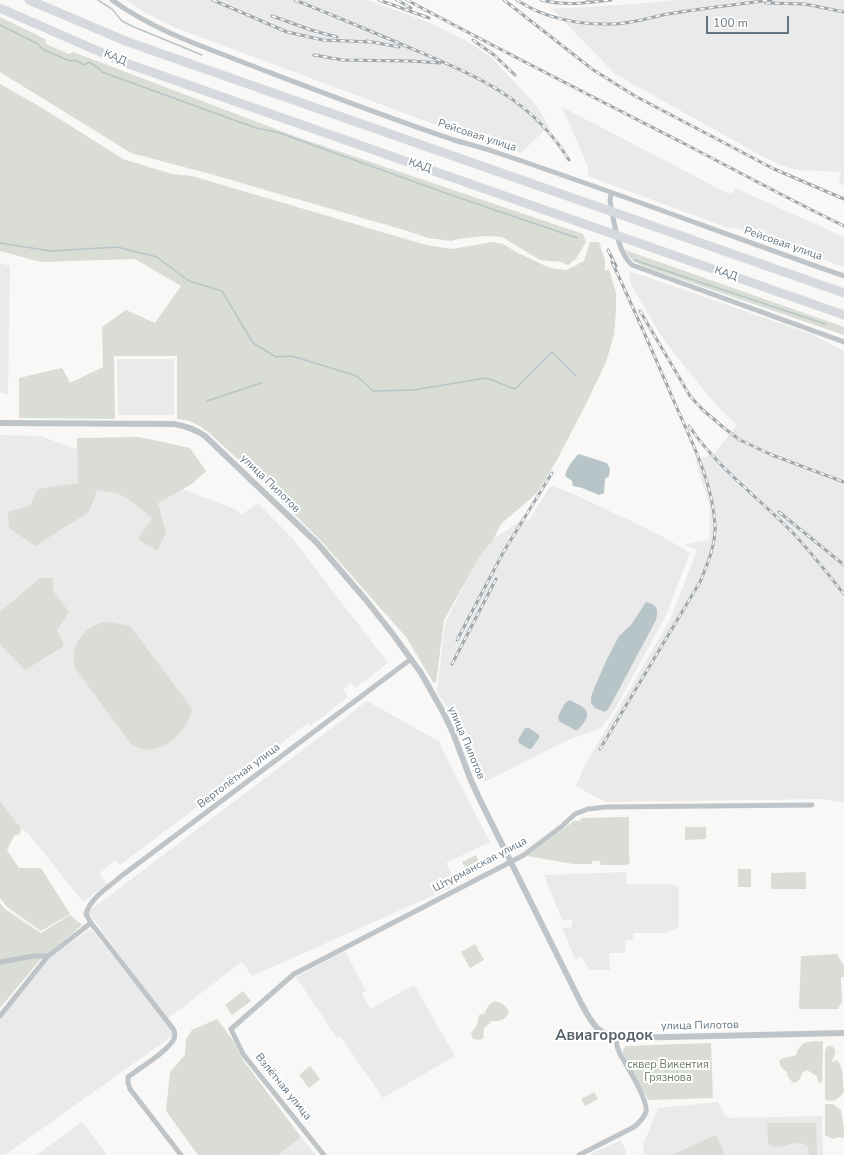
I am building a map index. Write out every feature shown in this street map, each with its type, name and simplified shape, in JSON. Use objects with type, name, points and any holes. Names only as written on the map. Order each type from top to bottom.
[{"type":"highway","name":"КАД","points":[[29,0],[128,42],[844,293]]},
{"type":"highway","name":"КАД","points":[[0,8],[123,62],[844,316]]},
{"type":"street","name":"Рейсовая улица","points":[[112,0],[131,14],[163,31],[363,108],[456,141],[492,151],[586,182],[611,193],[844,276]]},
{"type":"street","points":[[611,193],[610,201],[622,252],[632,265],[844,342]]},
{"type":"street","name":"улица Пилотов","points":[[0,423],[174,424],[188,426],[197,430],[252,479],[318,544],[366,600],[411,659],[427,683],[453,733],[470,778],[511,862],[592,1022],[602,1033],[616,1037],[844,1033]]},
{"type":"street","name":"Вертолётная улица","points":[[91,923],[86,914],[92,902],[120,877],[411,659]]},
{"type":"street","name":"Штурманская улица","points":[[231,1029],[294,974],[511,862],[535,847],[575,814],[588,809],[606,808],[812,805]]},
{"type":"street","points":[[0,1016],[48,956],[91,923],[174,1030],[175,1035],[167,1048],[128,1077],[128,1083],[130,1089],[180,1155]]},
{"type":"street","points":[[0,962],[35,956],[48,956]]},
{"type":"street","name":"Взлётная улица","points":[[231,1029],[243,1054],[324,1155]]},
{"type":"street","points":[[579,1155],[634,1127],[640,1122],[646,1112],[645,1102],[620,1054],[616,1037]]},
{"type":"shaded area","points":[[126,0],[368,0],[428,22],[465,40],[491,57],[537,106],[549,126],[521,153],[463,135],[176,28],[142,11]]},
{"type":"shaded area","points":[[676,0],[844,0],[844,186],[839,183],[841,172],[796,170],[769,160],[615,74],[552,9]]},
{"type":"shaded area","points":[[562,107],[729,194],[730,192],[733,193],[735,188],[844,237],[844,267],[733,227],[731,229],[588,176],[588,167]]},
{"type":"shaded area","points":[[0,263],[10,266],[8,395],[0,392]]},
{"type":"shaded area","points":[[629,271],[811,334],[844,351],[844,803],[824,799],[605,802],[576,786],[584,767],[671,618],[697,550],[684,545],[709,540],[710,508],[695,460],[714,454],[737,425],[717,406],[660,334],[635,292],[630,280]]},
{"type":"shaded area","points":[[117,359],[174,359],[174,415],[118,415]]},
{"type":"shaded area","points":[[0,435],[41,436],[235,509],[241,515],[258,503],[292,538],[388,663],[355,688],[351,683],[343,689],[348,697],[310,726],[308,723],[120,865],[116,860],[110,864],[99,874],[107,884],[83,902],[29,834],[21,828],[0,801]]},
{"type":"shaded area","points":[[579,454],[607,463],[610,469],[609,476],[605,479],[604,493],[599,495],[573,486],[572,481],[565,476],[570,464]]},
{"type":"shaded area","points":[[552,486],[571,493],[633,522],[690,553],[665,617],[615,709],[601,728],[563,742],[485,782],[471,746],[474,742],[470,739],[468,740],[454,721],[448,708],[437,692],[445,623],[480,555],[491,540],[512,527],[521,519],[528,522],[549,488]]},
{"type":"shaded area","points":[[646,602],[655,606],[657,610],[656,620],[609,708],[605,712],[595,708],[591,703],[591,697],[606,661],[619,636],[631,625]]},
{"type":"shaded area","points":[[570,700],[581,706],[587,712],[586,719],[578,730],[575,730],[559,721],[558,717],[562,707]]},
{"type":"shaded area","points":[[367,701],[440,742],[442,749],[490,842],[446,863],[457,885],[252,976],[242,962],[167,1019],[88,912]]},
{"type":"shaded area","points":[[525,728],[529,728],[539,735],[539,738],[532,748],[529,749],[519,743],[518,740]]},
{"type":"shaded area","points":[[626,872],[627,884],[673,884],[673,886],[679,886],[679,927],[664,933],[633,933],[633,940],[625,940],[625,953],[609,953],[610,970],[590,970],[581,957],[575,959],[562,928],[572,927],[572,920],[562,920],[544,875]]},
{"type":"shaded area","points":[[91,929],[175,1034],[5,1155],[0,1155],[0,1019],[51,955]]},
{"type":"shaded area","points":[[343,952],[346,953],[366,991],[362,994],[370,1009],[414,985],[455,1056],[383,1098],[340,1036],[337,1038],[296,977]]},
{"type":"shaded area","points":[[718,1102],[725,1115],[730,1118],[822,1116],[823,1155],[644,1155],[643,1145],[658,1108]]},
{"type":"shaded area","points":[[82,1122],[107,1155],[36,1155]]},
{"type":"shaded area","points":[[301,1137],[316,1155],[278,1155]]},
{"type":"shaded area","points":[[621,1140],[627,1155],[590,1155],[594,1152]]},
{"type":"green space","points":[[0,17],[45,39],[46,44],[69,54],[73,52],[297,137],[583,234],[586,242],[576,259],[568,265],[561,262],[540,260],[502,237],[486,236],[457,239],[452,241],[428,238],[210,174],[131,153],[0,72]]},
{"type":"green space","points":[[0,84],[39,106],[123,159],[172,174],[192,176],[426,245],[452,249],[492,242],[503,244],[550,268],[567,270],[584,261],[590,242],[599,242],[605,260],[605,270],[610,272],[616,293],[614,335],[606,362],[557,460],[536,494],[501,524],[494,538],[480,556],[444,620],[436,683],[433,682],[406,637],[321,541],[256,476],[208,432],[189,421],[177,419],[177,356],[114,356],[115,419],[19,418],[19,378],[62,368],[70,383],[103,367],[102,327],[126,310],[155,323],[181,286],[135,259],[41,262],[0,251]]},
{"type":"green space","points":[[625,250],[844,327],[844,335],[645,267],[631,259]]},
{"type":"green space","points":[[139,437],[190,448],[206,471],[192,484],[158,503],[166,533],[157,551],[138,539],[152,518],[135,504],[118,493],[97,490],[89,512],[35,546],[9,528],[8,512],[30,506],[38,489],[78,483],[77,438]]},
{"type":"green space","points":[[40,578],[53,578],[53,591],[69,612],[57,630],[64,646],[25,670],[0,644],[0,612]]},
{"type":"green space","points":[[108,622],[130,626],[192,709],[189,718],[178,735],[161,747],[142,749],[132,745],[75,668],[74,651],[81,637],[92,627]]},
{"type":"green space","points":[[0,801],[21,828],[20,834],[14,836],[7,850],[19,868],[41,868],[70,914],[41,931],[7,907],[0,898]]},
{"type":"green space","points":[[629,817],[630,863],[626,865],[601,865],[600,861],[592,861],[592,864],[573,864],[527,856],[574,821],[579,821],[582,818]]},
{"type":"green space","points":[[685,827],[706,827],[706,839],[685,840]]},
{"type":"green space","points":[[476,855],[480,864],[467,871],[462,862]]},
{"type":"green space","points":[[738,869],[751,869],[751,887],[738,887]]},
{"type":"green space","points":[[806,872],[806,889],[771,889],[771,873]]},
{"type":"green space","points":[[0,903],[5,909],[41,933],[70,915],[82,925],[40,960],[0,1008]]},
{"type":"green space","points":[[475,944],[484,960],[470,968],[461,952]]},
{"type":"green space","points":[[837,954],[844,966],[844,977],[841,977],[842,1002],[838,1009],[799,1009],[801,956]]},
{"type":"green space","points":[[243,991],[251,1001],[232,1015],[225,1005]]},
{"type":"green space","points":[[495,1001],[505,1006],[509,1011],[508,1014],[502,1020],[491,1021],[484,1028],[483,1038],[480,1040],[473,1039],[471,1033],[477,1025],[479,1015],[485,1013],[488,1006]]},
{"type":"green space","points":[[217,1019],[233,1040],[243,1060],[301,1137],[278,1155],[198,1155],[166,1111],[170,1072],[185,1055],[186,1039],[192,1030]]},
{"type":"green space","points":[[823,1041],[822,1083],[818,1082],[817,1076],[807,1070],[802,1073],[799,1080],[793,1083],[788,1077],[787,1072],[781,1067],[779,1061],[781,1059],[796,1055],[800,1046],[806,1042]]},
{"type":"green space","name":"сквер Викентия Грязнова","points":[[711,1043],[713,1098],[648,1100],[623,1053],[623,1049],[626,1046]]},
{"type":"green space","points":[[827,1046],[832,1046],[835,1051],[832,1062],[837,1060],[841,1066],[844,1090],[843,1094],[834,1101],[825,1100],[825,1051]]},
{"type":"green space","points":[[310,1066],[320,1079],[309,1088],[299,1075]]},
{"type":"green space","points":[[594,1092],[598,1099],[585,1106],[581,1099]]},
{"type":"green space","points":[[825,1104],[833,1104],[841,1110],[844,1129],[843,1138],[839,1137],[833,1139],[825,1135]]},
{"type":"green space","points":[[767,1123],[816,1123],[817,1155],[809,1155],[808,1146],[803,1144],[797,1143],[779,1147],[770,1146],[768,1142]]},
{"type":"green space","points":[[716,1135],[725,1155],[672,1155]]},
{"type":"waterway","points":[[98,0],[112,9],[122,21],[202,55]]},
{"type":"waterway","points":[[0,25],[38,44],[42,49],[70,61],[75,60],[84,65],[89,62],[102,72],[256,128],[277,132],[448,194],[577,238]]},
{"type":"waterway","points":[[0,243],[51,251],[117,247],[157,257],[189,281],[222,291],[253,343],[276,357],[292,356],[357,376],[373,391],[413,390],[486,378],[515,389],[552,352],[576,376]]},
{"type":"waterway","points":[[634,260],[825,324]]},
{"type":"waterway","points":[[207,401],[261,383]]},
{"type":"railway","points":[[213,0],[287,32],[323,40],[372,42]]},
{"type":"railway","points":[[295,0],[455,67],[498,90],[537,120],[554,138],[569,160]]},
{"type":"railway","points":[[379,0],[429,18]]},
{"type":"railway","points":[[397,0],[411,8]]},
{"type":"railway","points":[[407,0],[844,226]]},
{"type":"railway","points":[[504,0],[592,69],[635,96],[774,169],[844,199]]},
{"type":"railway","points":[[517,0],[550,16],[574,22],[599,24],[627,23],[666,14],[771,0]]},
{"type":"railway","points":[[541,0],[559,3],[585,3],[611,0]]},
{"type":"railway","points":[[766,3],[805,4],[844,12]]},
{"type":"railway","points":[[272,16],[311,30],[337,37]]},
{"type":"railway","points":[[473,40],[494,55],[515,75]]},
{"type":"railway","points":[[367,41],[399,47]]},
{"type":"railway","points":[[314,55],[343,60],[440,63]]},
{"type":"railway","points":[[608,250],[616,266]]},
{"type":"railway","points":[[600,749],[700,582],[711,553],[715,531],[710,493],[701,464],[612,262]]},
{"type":"railway","points":[[640,311],[690,396],[703,410],[724,428],[740,440],[772,455],[844,482]]},
{"type":"railway","points":[[689,426],[711,454],[736,480],[776,516],[796,537],[844,594]]},
{"type":"railway","points":[[457,640],[504,551],[552,473]]},
{"type":"railway","points":[[779,512],[844,565]]},
{"type":"railway","points":[[452,664],[496,579]]},
{"type":"district","name":"Авиагородок","points":[[604,1036]]}]
